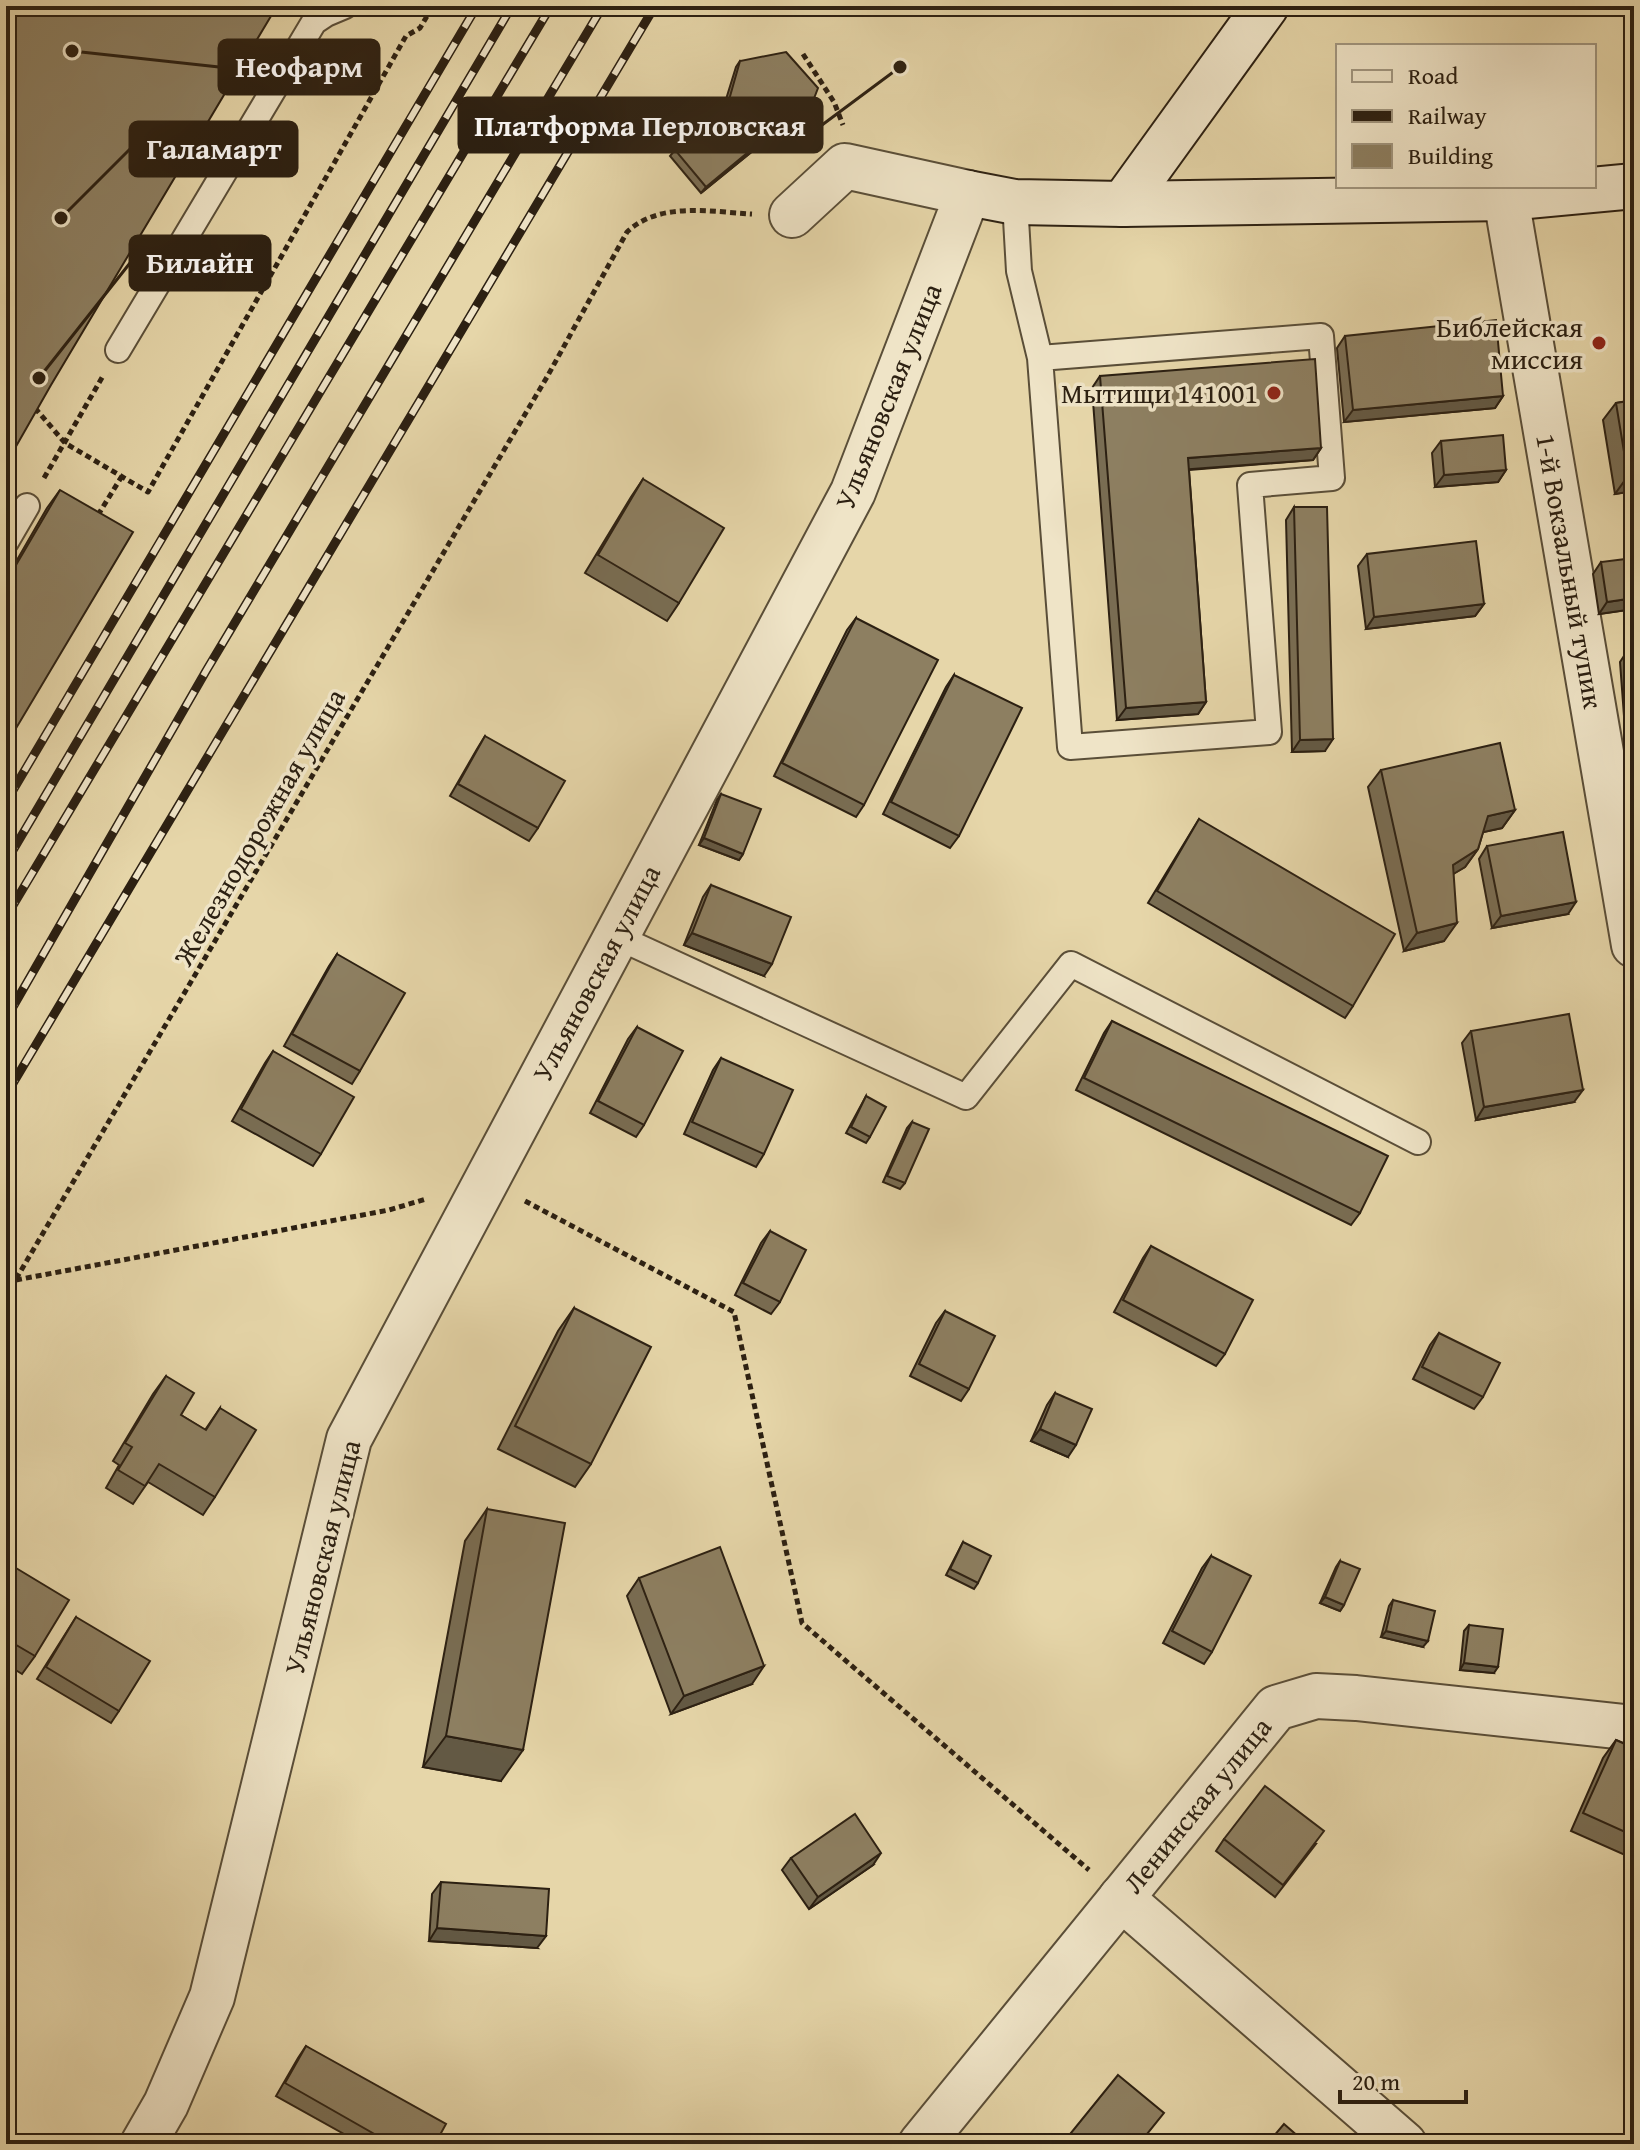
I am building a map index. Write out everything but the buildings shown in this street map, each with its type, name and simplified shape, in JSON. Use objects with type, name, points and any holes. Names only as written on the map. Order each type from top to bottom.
[{"type":"street","points":[[1123,204],[1266,6]]},
{"type":"street","points":[[792,215],[845,166],[1015,202],[1123,204],[1506,198],[1634,186]]},
{"type":"street","name":"Ульяновская улица","points":[[143,2144],[166,2104],[212,1997],[349,1439],[853,492],[968,193]]},
{"type":"street","name":"1-й Вокзальный тупик","points":[[1506,198],[1634,945]]},
{"type":"street","name":"Ленинская улица","points":[[921,2144],[1276,1708],[1316,1696],[1356,1698],[1634,1728]]},
{"type":"street","points":[[1121,1898],[1404,2144]]},
{"type":"lane","points":[[118,350],[314,22],[345,6]]},
{"type":"lane","points":[[1015,202],[1019,271],[1040,358],[1070,747],[1269,732],[1250,485],[1332,478],[1321,336],[1040,358]]},
{"type":"lane","points":[[6,542],[27,506]]},
{"type":"lane","points":[[615,936],[966,1097],[1071,964],[1418,1142]]},
{"type":"path","points":[[35,408],[65,443],[148,492],[406,36],[420,28],[433,6]]},
{"type":"path","points":[[803,54],[841,118],[845,166]]},
{"type":"path","name":"Железнодорожная улица","points":[[6,1296],[547,377],[627,232],[645,218],[674,211],[792,215]]},
{"type":"path","points":[[27,506],[118,350]]},
{"type":"path","points":[[94,521],[122,476]]},
{"type":"path","points":[[16,1280],[389,1210],[487,1181],[734,1312],[802,1623],[1121,1898]]},
{"type":"railway","points":[[6,802],[477,6]]},
{"type":"railway","points":[[6,862],[512,6]]},
{"type":"railway","points":[[6,917],[551,6]]},
{"type":"railway","points":[[6,1019],[206,671],[603,6]]},
{"type":"railway","points":[[6,1095],[655,6]]},
{"type":"place","name":"Неофарм","points":[[72,51]]},
{"type":"place","name":"Платформа Перловская","points":[[900,67]]},
{"type":"place","name":"Галамарт","points":[[61,218]]},
{"type":"place","name":"Библейская миссия","points":[[1599,343]]},
{"type":"place","name":"Билайн","points":[[39,378]]},
{"type":"place","name":"Мытищи 141001","points":[[1274,393]]}]
